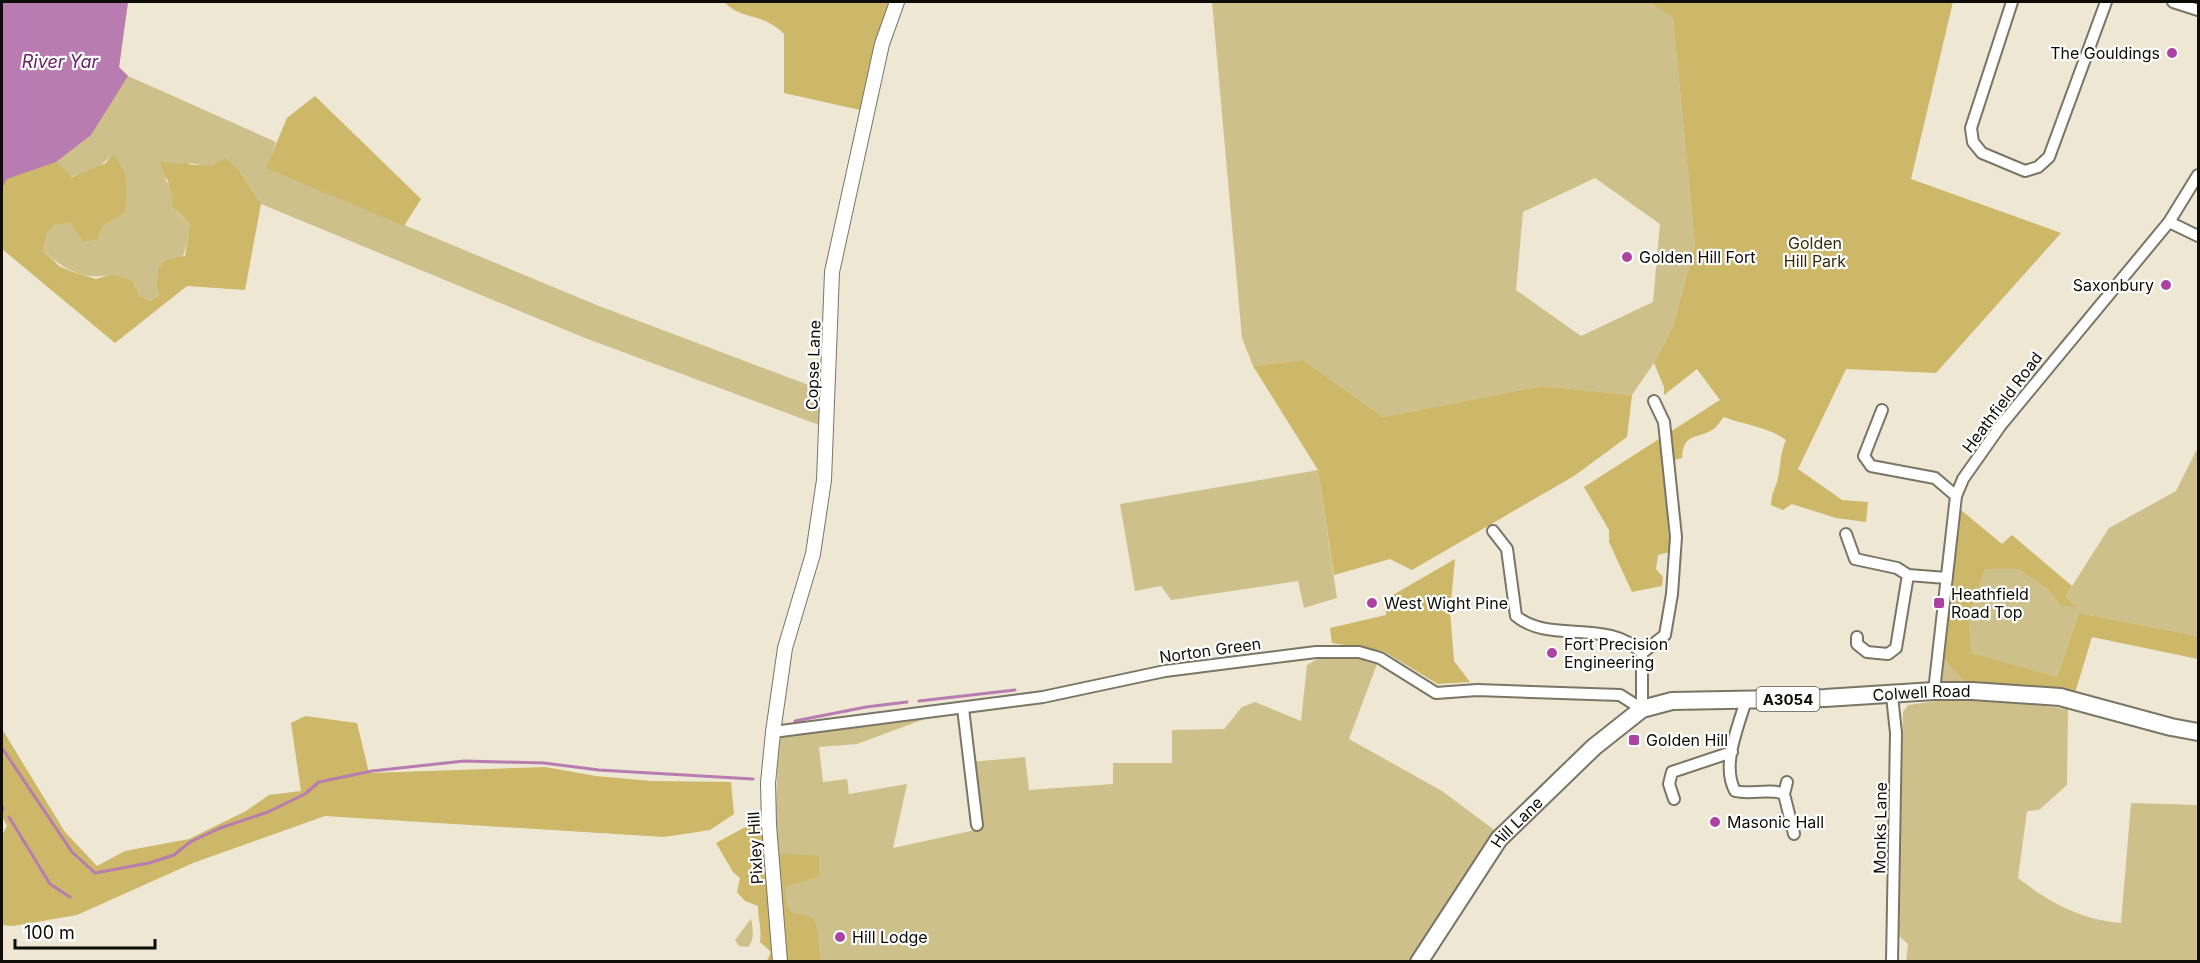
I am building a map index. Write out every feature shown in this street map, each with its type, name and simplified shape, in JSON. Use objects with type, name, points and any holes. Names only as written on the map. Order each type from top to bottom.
[{"type":"main road","name":"Colwell Road","points":[[1642,709],[1672,701],[1892,696],[1934,691],[2060,697],[2170,727],[2199,732]]},
{"type":"main road","name":"Hill Lane","points":[[1419,962],[1499,840],[1594,747],[1642,709]]},
{"type":"street","name":"Copse Lane","points":[[773,732],[785,648],[813,554],[824,480],[832,272],[882,44],[897,2]]},
{"type":"street","points":[[2012,2],[1971,128],[1973,142],[1982,153],[2025,171],[2038,167],[2049,157],[2106,2]]},
{"type":"street","points":[[2173,2],[2199,10]]},
{"type":"street","name":"Heathfield Road","points":[[1934,691],[1956,496],[1963,479],[2001,424],[2169,222],[2199,175]]},
{"type":"street","points":[[2169,222],[2199,236]]},
{"type":"street","points":[[1642,653],[1665,635],[1672,594],[1676,537],[1664,422],[1654,401]]},
{"type":"street","points":[[1882,410],[1864,456],[1871,466],[1935,478],[1956,496]]},
{"type":"street","points":[[1492,531],[1506,549],[1516,616],[1529,627],[1572,630],[1615,637],[1634,645],[1642,653],[1642,709]]},
{"type":"street","points":[[1846,534],[1852,563],[1897,568],[1908,575],[1947,578]]},
{"type":"street","points":[[1857,637],[1857,644],[1867,652],[1888,654],[1896,648],[1908,575]]},
{"type":"street","name":"Norton Green","points":[[773,732],[1043,697],[1165,671],[1316,652],[1359,652],[1380,658],[1436,693],[1477,690],[1620,695],[1642,709]]},
{"type":"street","name":"Monks Lane","points":[[1892,696],[1896,733],[1892,962]]},
{"type":"street","points":[[1746,700],[1732,752],[1729,780],[1735,791],[1745,794],[1777,791],[1784,794]]},
{"type":"street","points":[[963,708],[977,825]]},
{"type":"street","name":"Pixley Hill","points":[[773,732],[768,783],[769,825],[780,962]]},
{"type":"street","points":[[1674,799],[1669,784],[1672,772],[1732,752]]},
{"type":"street","points":[[1787,782],[1784,794],[1794,834]]},
{"type":"shaded area","points":[[2,2],[128,2],[119,67],[128,76],[276,142],[267,168],[599,306],[822,390],[819,425],[585,338],[261,204],[240,172],[190,163],[165,179],[173,191],[177,212],[190,225],[183,257],[178,268],[167,286],[151,301],[139,296],[112,274],[83,275],[66,268],[43,250],[47,234],[54,223],[70,223],[83,242],[97,240],[104,225],[124,212],[112,154],[103,164],[78,175],[49,179],[7,179],[2,188]]},
{"type":"shaded area","points":[[1212,2],[1649,2],[1673,17],[1695,245],[1673,326],[1654,363],[1632,395],[1542,386],[1383,417],[1303,360],[1253,366],[1242,338]],"holes":[[[1595,178],[1660,224],[1653,302],[1581,336],[1516,290],[1523,212]]]},
{"type":"shaded area","points":[[2198,447],[2198,636],[2079,613],[2057,677],[1970,653],[1969,616],[1984,569],[2018,569],[2047,589],[2061,606],[2076,605],[2065,597],[2109,528],[2176,491]]},
{"type":"shaded area","points":[[1318,470],[1337,598],[1304,608],[1298,581],[1171,600],[1161,586],[1135,591],[1120,504]]},
{"type":"shaded area","points":[[1939,651],[1972,691],[1934,691]]},
{"type":"shaded area","points":[[1323,656],[1357,658],[1377,664],[1349,739],[1442,791],[1497,832],[1410,961],[786,961],[775,826],[779,731],[921,713],[922,720],[857,744],[819,747],[823,782],[847,779],[849,794],[907,784],[893,848],[980,829],[970,762],[1025,757],[1029,790],[1113,784],[1113,763],[1172,763],[1172,730],[1224,729],[1242,707],[1255,702],[1301,721],[1307,665]]},
{"type":"shaded area","points":[[1958,698],[2011,701],[2068,709],[2067,785],[2039,810],[2027,811],[2018,878],[2042,895],[2079,914],[2121,923],[2131,803],[2198,805],[2198,961],[1906,961],[1908,944],[1898,935],[1903,712],[1908,705]]},
{"type":"shaded area","points":[[751,919],[752,941],[748,947],[739,946],[735,940]]},
{"type":"green space","points":[[724,2],[889,2],[875,42],[860,110],[784,93],[784,34],[768,22],[738,12]]},
{"type":"green space","name":"Golden Hill Park","points":[[1649,2],[1953,2],[1911,179],[2061,233],[1936,373],[1846,369],[1798,469],[1842,500],[1868,502],[1866,522],[1836,518],[1792,504],[1783,510],[1771,505],[1786,440],[1764,429],[1724,417],[1709,432],[1689,440],[1683,449],[1682,458],[1663,463],[1670,552],[1658,555],[1656,569],[1663,577],[1662,586],[1632,592],[1609,542],[1609,530],[1584,487],[1720,400],[1697,369],[1664,395],[1664,387],[1654,363],[1673,326],[1695,245],[1673,18]]},
{"type":"green space","points":[[315,96],[421,199],[404,226],[266,168],[287,118]]},
{"type":"green space","points":[[112,154],[125,174],[127,188],[125,212],[104,225],[97,240],[83,242],[70,223],[54,224],[47,234],[43,250],[59,266],[73,272],[96,279],[112,274],[132,281],[139,296],[151,301],[160,294],[157,286],[159,267],[166,260],[185,256],[190,225],[172,206],[170,188],[160,162],[211,166],[225,158],[240,172],[261,204],[245,290],[187,286],[115,343],[2,249],[2,188],[7,179],[56,162],[72,177],[106,163]]},
{"type":"green space","points":[[1303,360],[1383,417],[1542,386],[1632,395],[1627,437],[1574,476],[1412,570],[1390,559],[1334,575],[1318,470],[1253,366]]},
{"type":"green space","points":[[1961,510],[2002,544],[2012,535],[2072,586],[2065,597],[2077,606],[2061,606],[2047,589],[2018,569],[1985,569],[1969,616],[1971,653],[2057,677],[2079,613],[2198,636],[2198,659],[2092,637],[2075,693],[1968,686],[1944,658]]},
{"type":"green space","points":[[1455,559],[1450,611],[1454,661],[1470,682],[1438,684],[1383,651],[1332,643],[1330,628],[1386,615],[1386,599]]},
{"type":"green space","points":[[305,716],[357,723],[369,773],[545,767],[596,776],[651,781],[731,782],[734,814],[710,830],[664,837],[325,816],[193,863],[77,915],[13,926],[2,925],[2,835],[7,826],[2,816],[2,729],[65,832],[97,866],[125,851],[189,839],[246,811],[269,795],[301,791],[291,723]]},
{"type":"green space","points":[[749,825],[762,830],[765,853],[819,856],[819,876],[785,887],[786,900],[792,913],[806,915],[815,922],[821,961],[767,961],[771,952],[760,942],[758,906],[745,901],[737,892],[740,878],[733,872],[716,843]]},
{"type":"water","name":"River Yar","points":[[2,2],[128,2],[119,67],[128,76],[91,135],[56,162],[7,179],[2,188]]},
{"type":"waterway","points":[[919,701],[1015,690]]},
{"type":"waterway","points":[[795,721],[866,707],[907,702]]},
{"type":"waterway","points":[[2,748],[72,852],[95,873],[149,863],[174,855],[190,842],[220,828],[268,812],[305,794],[319,782],[372,771],[464,761],[544,763],[599,770],[753,779]]},
{"type":"waterway","points":[[9,817],[50,884],[70,897]]},
{"type":"place","name":"The Gouldings","points":[[2172,53]]},
{"type":"place","name":"Golden Hill Fort","points":[[1627,257]]},
{"type":"place","name":"Saxonbury","points":[[2166,285]]},
{"type":"place","name":"West Wight Pine","points":[[1372,603]]},
{"type":"place","name":"Heathfield Road Top","points":[[1939,603]]},
{"type":"place","name":"Fort Precision Engineering","points":[[1552,653]]},
{"type":"place","name":"Golden Hill","points":[[1634,740]]},
{"type":"place","name":"Masonic Hall","points":[[1715,822]]},
{"type":"place","name":"Hill Lodge","points":[[840,937]]}]
